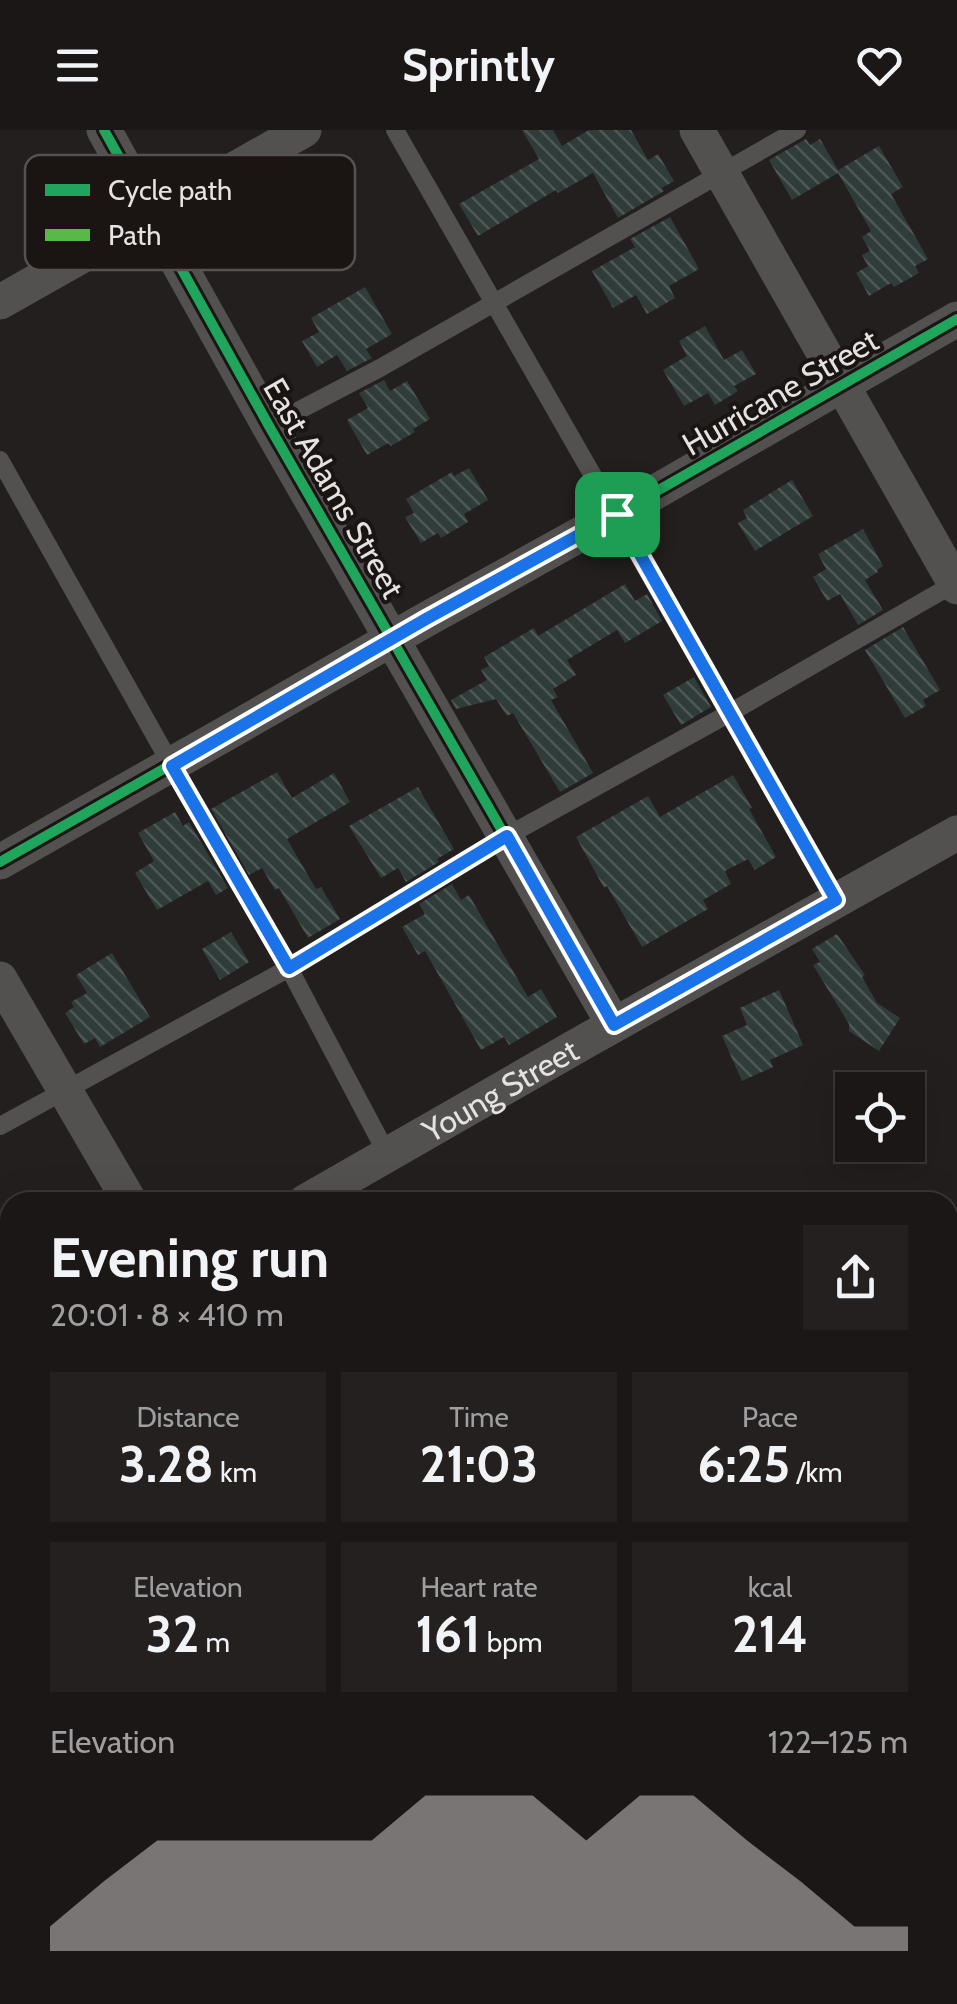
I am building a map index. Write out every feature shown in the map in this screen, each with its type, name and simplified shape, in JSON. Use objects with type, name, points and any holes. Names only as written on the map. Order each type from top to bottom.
[{"type":"street","name":"East Adams Street","points":[[104,130],[118,155]]},
{"type":"street","points":[[260,155],[304,130]]},
{"type":"street","points":[[697,130],[956,584]]},
{"type":"street","points":[[0,302],[57,270]]},
{"type":"street","name":"East Adams Street","points":[[182,270],[614,1025]]},
{"type":"street","name":"Hurricane Street","points":[[0,862],[957,319]]},
{"type":"street","name":"Young Street","points":[[322,1192],[957,833]]},
{"type":"street","points":[[0,979],[124,1192]]},
{"type":"lane","points":[[395,130],[836,900]]},
{"type":"lane","points":[[269,426],[380,368],[797,130]]},
{"type":"lane","points":[[0,460],[289,968],[387,1154]]},
{"type":"lane","points":[[0,1126],[289,968],[507,836],[956,584]]},
{"type":"building","points":[[522,130],[553,130],[562,146],[589,130],[631,130],[648,160],[658,154],[674,181],[618,218],[593,173],[478,236],[459,204],[539,159]]},
{"type":"building","points":[[806,139],[810,145],[820,139],[838,170],[879,146],[903,187],[891,194],[928,259],[915,266],[919,273],[869,296],[856,273],[868,266],[862,255],[870,251],[862,237],[871,231],[838,173],[792,200],[769,160]]},
{"type":"building","points":[[670,217],[699,269],[669,286],[675,298],[647,314],[636,295],[613,308],[592,271],[635,247],[630,239]]},
{"type":"building","points":[[365,287],[392,334],[366,349],[372,358],[347,371],[337,355],[317,367],[302,341],[319,332],[311,318]]},
{"type":"building","points":[[705,326],[724,360],[742,350],[756,374],[734,386],[738,391],[715,405],[708,393],[684,406],[663,370],[687,356],[679,341]]},
{"type":"building","points":[[384,380],[390,391],[407,381],[430,419],[391,446],[388,443],[367,455],[347,420],[368,408],[359,393]]},
{"type":"building","points":[[469,468],[488,500],[464,514],[468,522],[441,538],[438,533],[421,543],[405,517],[414,513],[406,499],[452,472],[454,476]]},
{"type":"building","points":[[792,480],[813,516],[755,551],[738,523],[747,518],[743,510]]},
{"type":"building","points":[[863,529],[883,566],[865,580],[883,610],[858,625],[840,594],[827,601],[813,577],[826,569],[818,554]]},
{"type":"building","points":[[625,584],[635,601],[647,594],[662,621],[625,643],[617,630],[567,660],[576,675],[553,689],[558,697],[551,700],[593,773],[560,792],[513,713],[507,716],[496,699],[456,709],[451,700],[487,680],[481,670],[489,666],[484,657],[534,628],[538,636]]},
{"type":"building","points":[[903,627],[940,690],[923,700],[926,706],[905,718],[865,650]]},
{"type":"building","points":[[694,677],[711,707],[681,725],[663,695]]},
{"type":"building","points":[[277,772],[292,798],[334,773],[350,802],[287,839],[316,889],[321,887],[340,919],[308,938],[279,888],[275,890],[262,868],[249,875],[211,809]]},
{"type":"building","points":[[733,775],[776,857],[755,870],[748,859],[725,871],[731,884],[703,900],[708,909],[642,947],[576,837],[648,796],[660,817]]},
{"type":"building","points":[[418,787],[454,849],[406,882],[398,868],[381,878],[349,826]]},
{"type":"building","points":[[175,812],[183,826],[189,822],[228,888],[216,895],[208,881],[157,910],[135,873],[154,861],[138,833]]},
{"type":"building","points":[[452,884],[461,900],[469,895],[528,997],[541,989],[557,1017],[509,1045],[504,1037],[481,1050],[425,951],[418,955],[402,927],[425,914],[419,904]]},
{"type":"building","points":[[231,932],[249,962],[220,980],[202,949]]},
{"type":"building","points":[[837,934],[865,975],[862,977],[877,1003],[900,1018],[879,1051],[849,1031],[849,1024],[813,965],[820,962],[812,949]]},
{"type":"building","points":[[112,953],[150,1017],[100,1047],[95,1038],[84,1044],[65,1013],[74,1007],[71,1002],[87,993],[76,975]]},
{"type":"building","points":[[779,990],[803,1045],[770,1060],[773,1067],[742,1081],[722,1036],[747,1025],[740,1008]]},
{"type":"cycle path","points":[[104,130],[118,155]]},
{"type":"cycle path","points":[[182,270],[614,1025]]},
{"type":"cycle path","points":[[0,862],[957,319]]},
{"type":"route","points":[[617,514],[836,900],[614,1025],[507,836],[289,968],[172,766],[617,514]]}]
